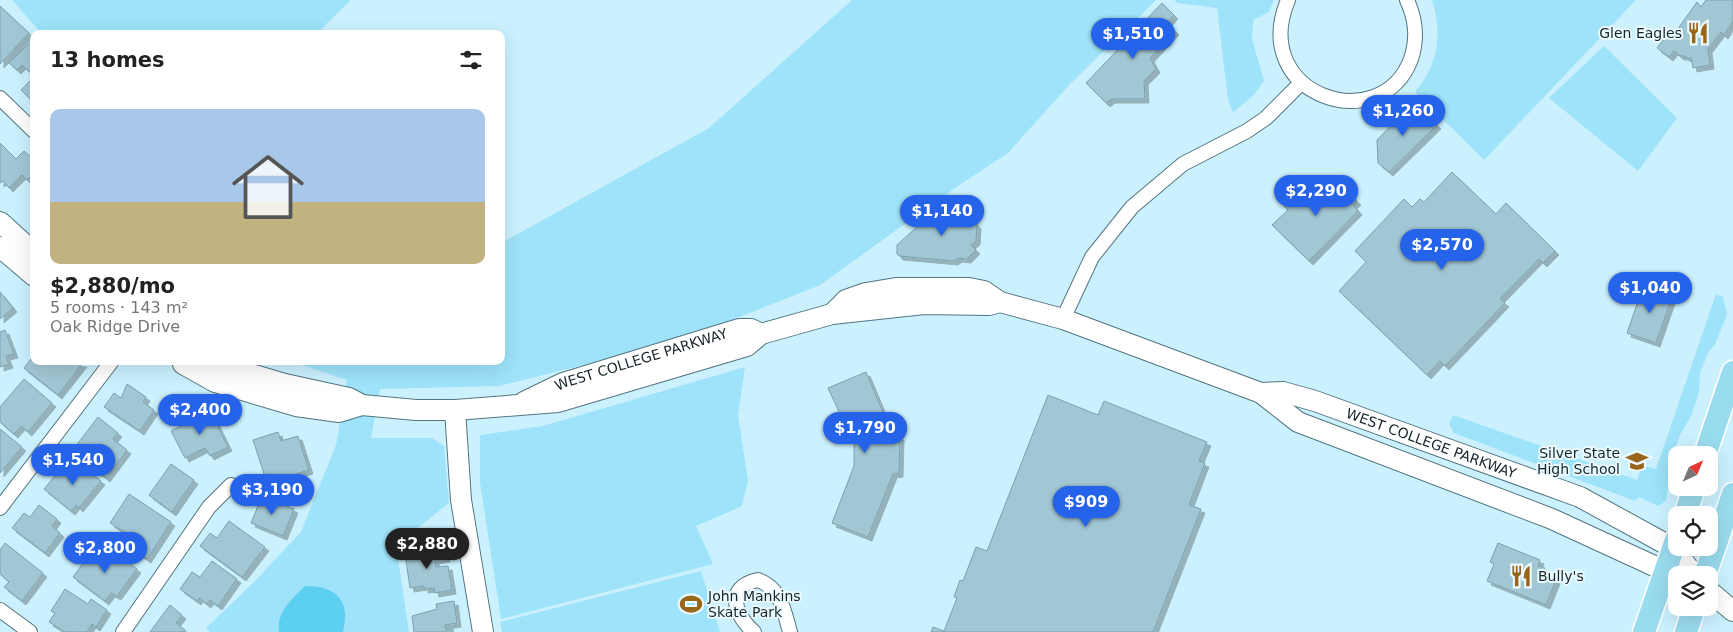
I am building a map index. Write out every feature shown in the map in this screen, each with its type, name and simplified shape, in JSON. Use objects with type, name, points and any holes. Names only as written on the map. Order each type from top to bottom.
[{"type":"main road","points":[[1708,446],[1733,372]]},
{"type":"main road","points":[[1708,566],[1733,494]]},
{"type":"main road","points":[[1644,632],[1668,580]]},
{"type":"main road","points":[[1686,632],[1691,616]]},
{"type":"street","points":[[1288,0],[1281,15],[1279,34],[1282,52],[1289,69],[1301,83],[1316,93],[1342,100],[1368,98],[1384,91],[1398,79],[1408,64],[1415,48],[1416,30],[1413,12],[1407,0]]},
{"type":"street","points":[[1063,319],[1092,257],[1132,207],[1183,164],[1247,131],[1266,118],[1301,83]]},
{"type":"street","points":[[0,98],[30,128]]},
{"type":"street","points":[[0,222],[30,249]]},
{"type":"street","points":[[0,247],[30,273]]},
{"type":"street","name":"WEST COLLEGE PARKWAY","points":[[220,365],[285,384],[349,398],[362,405],[416,410],[455,410],[498,408],[523,403],[537,405],[558,402],[747,346],[762,334],[832,314],[924,304],[989,305],[1000,302],[1063,319],[1261,393],[1298,422],[1552,519],[1668,573]]},
{"type":"street","points":[[0,508],[109,365]]},
{"type":"street","name":"WEST COLLEGE PARKWAY","points":[[1261,393],[1282,392],[1315,401],[1502,467],[1580,498],[1668,541]]},
{"type":"street","points":[[455,410],[461,500],[483,632]]},
{"type":"street","points":[[123,632],[209,507],[230,485]]},
{"type":"street","points":[[754,632],[745,624],[736,610],[737,596],[742,586],[758,580],[772,587],[778,594],[790,632]]},
{"type":"street","points":[[1718,599],[1733,612]]},
{"type":"street","points":[[0,610],[30,632]]},
{"type":"shaded area","points":[[12,0],[351,0],[320,30],[38,30]]},
{"type":"shaded area","points":[[852,0],[1156,0],[1070,84],[1008,153],[952,190],[820,285],[679,341],[499,386],[380,389],[371,438],[432,438],[444,446],[449,503],[396,545],[409,632],[210,632],[206,628],[254,582],[301,532],[336,445],[347,380],[302,365],[505,365],[505,241],[709,128]]},
{"type":"shaded area","points":[[1174,0],[1274,0],[1269,12],[1253,20],[1252,39],[1264,81],[1253,96],[1233,112],[1228,100],[1217,8],[1178,3]]},
{"type":"shaded area","points":[[1432,0],[1636,0],[1484,160],[1415,92],[1429,71],[1436,49],[1438,37]]},
{"type":"shaded area","points":[[1604,46],[1677,118],[1638,171],[1549,98]]},
{"type":"shaded area","points":[[1716,294],[1723,297],[1727,315],[1700,373],[1699,392],[1691,416],[1676,446],[1668,446],[1666,501],[1658,506],[1639,497],[1635,501],[1454,433],[1449,424],[1453,415],[1637,480],[1642,465],[1656,469]]},
{"type":"shaded area","points":[[745,367],[738,415],[748,480],[742,506],[696,526],[713,564],[501,619],[480,483],[480,435],[543,426]]},
{"type":"shaded area","points":[[701,571],[720,632],[502,632],[500,622]]},
{"type":"shaded area","points":[[305,586],[325,589],[339,597],[345,611],[343,632],[279,632],[280,618],[286,606]]},
{"type":"building","name":"Glen Eagles","points":[[1706,0],[1733,0],[1733,21],[1724,35],[1721,32],[1708,49],[1710,65],[1693,68],[1691,57],[1689,59],[1680,56],[1674,51],[1669,57],[1657,48],[1666,36],[1670,40],[1697,2],[1701,7]]},
{"type":"building","points":[[1162,3],[1174,15],[1167,23],[1175,31],[1150,58],[1156,69],[1144,81],[1145,99],[1111,99],[1106,103],[1086,83]]},
{"type":"building","points":[[0,6],[29,33],[0,64]]},
{"type":"building","points":[[30,42],[30,72],[22,65],[17,70],[9,63]]},
{"type":"building","points":[[30,81],[30,99],[21,90]]},
{"type":"building","points":[[1414,102],[1437,125],[1389,172],[1378,163],[1377,140]]},
{"type":"building","points":[[0,143],[16,159],[24,151],[30,156],[30,177],[27,180],[22,175],[9,188],[3,181],[0,183]]},
{"type":"building","points":[[1452,172],[1496,214],[1506,203],[1555,251],[1543,263],[1539,259],[1500,299],[1505,303],[1445,366],[1440,361],[1427,375],[1339,291],[1366,262],[1355,251],[1402,201],[1404,199],[1412,207],[1420,199],[1424,202]]},
{"type":"building","points":[[1335,179],[1357,201],[1353,205],[1358,211],[1309,261],[1272,225],[1288,210],[1284,206],[1297,193],[1300,197],[1316,180],[1325,189]]},
{"type":"building","points":[[954,200],[977,225],[976,241],[971,245],[976,250],[967,259],[958,258],[954,261],[899,256],[897,254],[897,245],[919,225],[932,226],[926,219],[935,211],[942,211]]},
{"type":"building","points":[[1644,284],[1673,294],[1656,343],[1627,333]]},
{"type":"building","points":[[0,292],[13,308],[0,319]]},
{"type":"building","points":[[5,330],[14,354],[6,356],[9,364],[0,367],[0,332]]},
{"type":"building","points":[[30,360],[30,365],[81,365],[58,395],[24,368]]},
{"type":"building","points":[[866,372],[893,436],[900,436],[899,473],[893,474],[868,537],[832,523],[854,466],[854,444],[828,388]]},
{"type":"building","points":[[24,379],[52,403],[28,432],[21,426],[14,434],[0,422],[0,407]]},
{"type":"building","points":[[127,384],[146,397],[143,402],[154,410],[140,431],[104,407],[114,393],[121,398]]},
{"type":"building","points":[[1048,395],[1098,415],[1104,401],[1207,442],[1199,461],[1205,463],[1189,505],[1201,509],[1153,632],[931,632],[933,627],[944,631],[957,598],[954,597],[960,580],[963,581],[976,547],[987,551]]},
{"type":"building","points":[[210,411],[228,447],[210,456],[205,448],[185,458],[171,431]]},
{"type":"building","points":[[98,417],[118,433],[113,439],[127,450],[106,478],[72,451]]},
{"type":"building","points":[[0,429],[22,447],[0,473]]},
{"type":"building","points":[[278,432],[281,441],[298,436],[309,470],[267,483],[253,440]]},
{"type":"building","points":[[72,458],[101,481],[79,508],[76,505],[71,511],[44,489],[60,470],[66,476],[71,470],[66,466]]},
{"type":"building","points":[[171,464],[194,480],[172,512],[149,495]]},
{"type":"building","points":[[129,494],[171,522],[147,559],[123,543],[129,535],[110,523]]},
{"type":"building","points":[[262,496],[294,509],[283,536],[251,523]]},
{"type":"building","points":[[39,505],[57,519],[52,526],[60,533],[45,553],[12,528],[24,513],[30,517]]},
{"type":"building","points":[[229,521],[265,547],[242,577],[200,546],[210,533],[217,538]]},
{"type":"building","points":[[5,543],[43,573],[22,601],[4,587],[9,582],[0,574],[0,550]]},
{"type":"building","points":[[1498,543],[1540,560],[1538,566],[1545,568],[1542,574],[1556,580],[1546,605],[1487,581],[1494,564],[1490,562]]},
{"type":"building","points":[[416,545],[417,553],[444,549],[446,558],[435,560],[436,567],[448,566],[452,590],[435,593],[434,588],[424,589],[424,586],[410,588],[404,547]]},
{"type":"building","points":[[106,546],[137,569],[117,596],[111,593],[105,601],[73,577],[88,556],[95,562]]},
{"type":"building","points":[[212,561],[237,579],[218,606],[210,600],[207,604],[199,598],[197,601],[180,589],[192,572],[200,577]]},
{"type":"building","points":[[65,589],[88,604],[91,599],[107,610],[96,627],[92,624],[87,632],[65,632],[49,622],[55,613],[51,611]]},
{"type":"building","points":[[454,601],[457,623],[445,625],[446,630],[453,629],[453,632],[414,632],[412,616],[437,609],[436,604]]},
{"type":"building","points":[[170,605],[182,615],[176,623],[185,630],[183,632],[150,632]]},
{"type":"place","name":"Glen Eagles","points":[[1698,33]]},
{"type":"place","name":"Silver State High School","points":[[1637,461]]},
{"type":"place","name":"Bully's","points":[[1521,576]]},
{"type":"place","name":"John Mankins Skate Park","points":[[691,604]]}]
